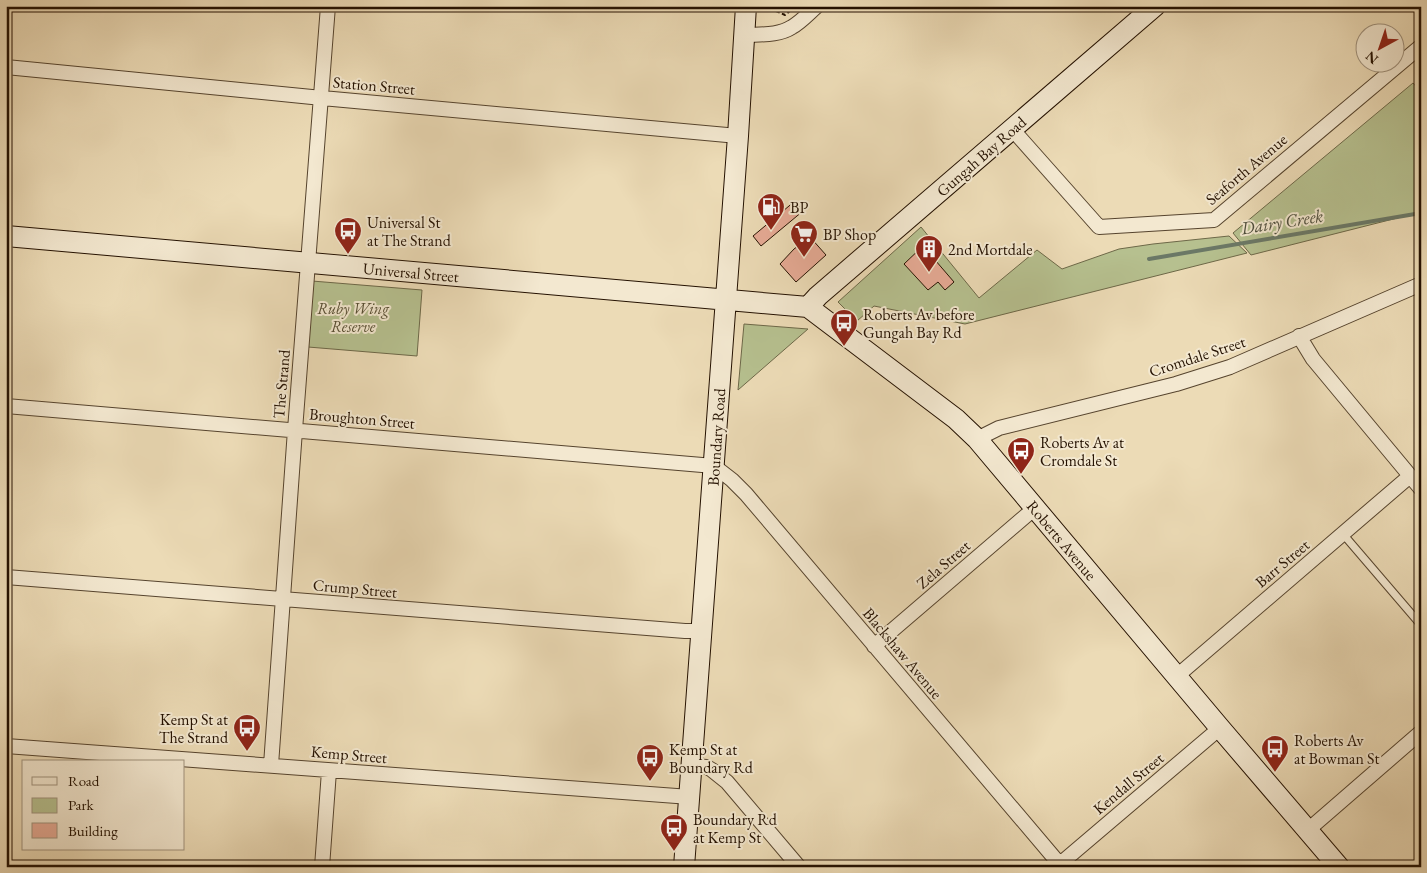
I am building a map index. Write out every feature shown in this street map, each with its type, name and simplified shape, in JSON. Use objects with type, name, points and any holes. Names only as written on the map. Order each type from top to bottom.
[{"type":"street","name":"The Strand","points":[[271,765],[328,6]]},
{"type":"street","name":"Boundary Road","points":[[684,867],[746,6]]},
{"type":"street","points":[[744,35],[771,34],[786,31],[817,6]]},
{"type":"street","name":"Gungah Bay Road","points":[[808,307],[818,296],[1155,6]]},
{"type":"street","name":"Seaforth Avenue","points":[[1012,129],[1099,227],[1214,220],[1421,46]]},
{"type":"street","name":"Station Street","points":[[6,67],[738,136]]},
{"type":"street","name":"Universal Street","points":[[6,236],[726,300]]},
{"type":"street","name":"Cromdale Street","points":[[977,439],[999,428],[1202,376],[1230,367],[1421,284]]},
{"type":"street","points":[[726,300],[808,307]]},
{"type":"street","name":"Roberts Avenue","points":[[808,307],[956,419],[977,439],[1339,867]]},
{"type":"street","points":[[1299,336],[1313,359],[1421,489]]},
{"type":"street","name":"Broughton Street","points":[[6,406],[714,466]]},
{"type":"street","name":"Blackshaw Avenue","points":[[714,466],[746,494],[1061,866]]},
{"type":"street","name":"Barr Street","points":[[1177,676],[1410,476]]},
{"type":"street","name":"Zela Street","points":[[874,646],[1035,508]]},
{"type":"street","name":"Crump Street","points":[[6,577],[282,600],[701,631]]},
{"type":"street","name":"Kendall Street","points":[[1061,866],[1220,728]]},
{"type":"street","points":[[1308,830],[1421,732]]},
{"type":"street","name":"Kemp Street","points":[[6,746],[690,797]]},
{"type":"street","points":[[692,766],[707,767],[727,782],[799,867]]},
{"type":"street","points":[[322,867],[330,771]]},
{"type":"lane","points":[[1343,534],[1421,625]]},
{"type":"path","points":[[764,6],[785,15],[796,6]]},
{"type":"green space","points":[[1413,83],[1421,92],[1421,212],[1251,255],[1233,233]]},
{"type":"green space","points":[[921,227],[979,298],[1037,250],[1062,269],[1119,249],[1229,236],[1247,253],[965,324],[874,306],[857,321],[838,302]]},
{"type":"green space","name":"Ruby Wing Reserve","points":[[312,281],[422,290],[417,356],[308,347]]},
{"type":"green space","points":[[744,324],[808,329],[738,390]]},
{"type":"building","points":[[795,201],[803,211],[761,246],[753,236]]},
{"type":"building","name":"BP Shop","points":[[810,237],[826,255],[796,282],[780,264],[794,249]]},
{"type":"building","name":"2nd Mortdale","points":[[923,246],[954,282],[945,290],[938,282],[928,290],[904,264]]},
{"type":"waterway","name":"Dairy Creek","points":[[1149,259],[1421,213]]},
{"type":"place","name":"BP","points":[[771,231]]},
{"type":"place","name":"Universal St at The Strand","points":[[348,255]]},
{"type":"place","name":"BP Shop","points":[[804,258]]},
{"type":"place","name":"2nd Mortdale","points":[[929,273]]},
{"type":"place","name":"Roberts Av before Gungah Bay Rd","points":[[844,347]]},
{"type":"place","name":"Roberts Av at Cromdale St","points":[[1021,475]]},
{"type":"place","name":"Kemp St at The Strand","points":[[247,752]]},
{"type":"place","name":"Roberts Av at Bowman St","points":[[1275,773]]},
{"type":"place","name":"Kemp St at Boundary Rd","points":[[650,782]]},
{"type":"place","name":"Boundary Rd at Kemp St","points":[[674,852]]}]
